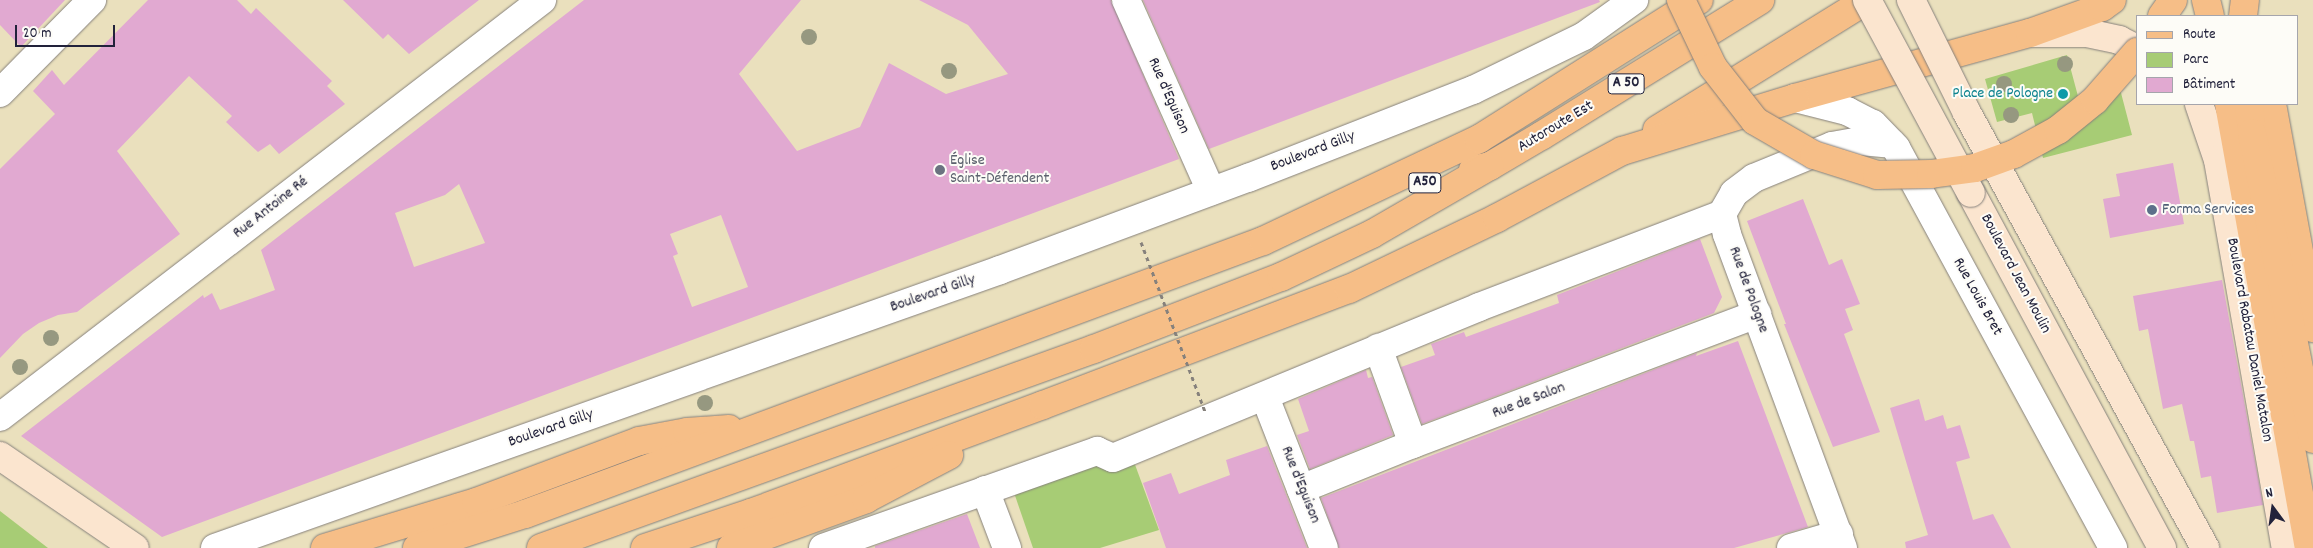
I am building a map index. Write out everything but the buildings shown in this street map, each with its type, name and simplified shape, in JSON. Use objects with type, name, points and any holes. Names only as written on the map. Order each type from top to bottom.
[{"type":"main road","points":[[1646,33],[1680,0],[1713,67],[1755,121],[1814,155],[1877,175],[1931,174],[1975,168],[2014,154],[2058,130],[2095,100],[2136,52]]},
{"type":"main road","points":[[417,548],[524,514],[1263,241],[1360,197],[1479,139],[1698,0]]},
{"type":"main road","name":"Autoroute Est","points":[[1360,197],[1490,166],[1760,0]]},
{"type":"main road","points":[[645,548],[751,513],[1043,406],[1349,289],[1498,218],[1622,151],[1867,0]]},
{"type":"main road","name":"Boulevard Jean Moulin","points":[[1867,0],[2162,548]]},
{"type":"main road","points":[[1911,0],[1967,113],[2204,548]]},
{"type":"main road","points":[[1622,151],[1795,98],[2030,33],[2102,7],[2112,0]]},
{"type":"main road","points":[[2163,15],[2173,0]]},
{"type":"main road","points":[[2206,0],[2210,15]]},
{"type":"main road","points":[[2244,15],[2245,0]]},
{"type":"main road","points":[[2252,0],[2255,15]]},
{"type":"main road","points":[[2030,33],[2087,33],[2119,40],[2136,50]]},
{"type":"main road","name":"Boulevard Rabatau Daniel Matalon","points":[[2199,105],[2218,160],[2286,548]]},
{"type":"main road","name":"Boulevard Rabatau Daniel Matalon","points":[[2229,105],[2309,548]]},
{"type":"main road","points":[[2249,105],[2252,133],[2313,439]]},
{"type":"main road","points":[[2272,105],[2313,328]]},
{"type":"main road","points":[[541,548],[1094,349],[1282,277],[1372,234],[1490,166]]},
{"type":"main road","points":[[731,548],[866,499],[1043,406]]},
{"type":"main road","points":[[325,548],[476,502],[639,441],[688,432],[766,425]]},
{"type":"main road","points":[[0,456],[135,548]]},
{"type":"main road","points":[[671,548],[751,513]]},
{"type":"street","points":[[0,93],[92,0]]},
{"type":"street","name":"Rue Antoine Ré","points":[[0,417],[542,0]]},
{"type":"street","name":"Rue d'Eguison","points":[[1126,0],[1211,192]]},
{"type":"street","name":"Boulevard Gilly","points":[[215,548],[991,274],[1211,192],[1473,90],[1584,36],[1634,0]]},
{"type":"street","name":"Rue Louis Bret","points":[[1795,98],[1847,111],[1874,124],[1892,144],[2113,548]]},
{"type":"street","points":[[823,548],[1096,451],[1113,458],[1265,397],[1378,348],[1722,214],[1734,193],[1754,178],[1832,146],[1859,141],[1892,144]]},
{"type":"street","name":"Rue de Pologne","points":[[1722,214],[1727,234],[1841,541]]},
{"type":"street","name":"Rue de Salon","points":[[1301,489],[1413,444],[1757,314]]},
{"type":"street","points":[[1378,348],[1413,444]]},
{"type":"street","name":"Rue d'Eguison","points":[[1265,397],[1324,548]]},
{"type":"street","points":[[985,490],[1007,548]]},
{"type":"street","points":[[1791,548],[1841,541]]},
{"type":"path","points":[[1141,242],[1204,411]]},
{"type":"green space","points":[[2067,55],[2079,100],[2120,89],[2132,135],[2043,158],[2032,113],[1997,122],[1985,79]]},
{"type":"green space","points":[[1130,451],[1159,530],[1100,548],[1033,548],[1010,481]]},
{"type":"green space","points":[[0,511],[48,548],[0,548]]},
{"type":"place","name":"Place de Pologne","points":[[2063,94]]},
{"type":"place","name":"Église Saint-Défendent","points":[[940,170]]},
{"type":"place","name":"Forma Services","points":[[2152,210]]}]
